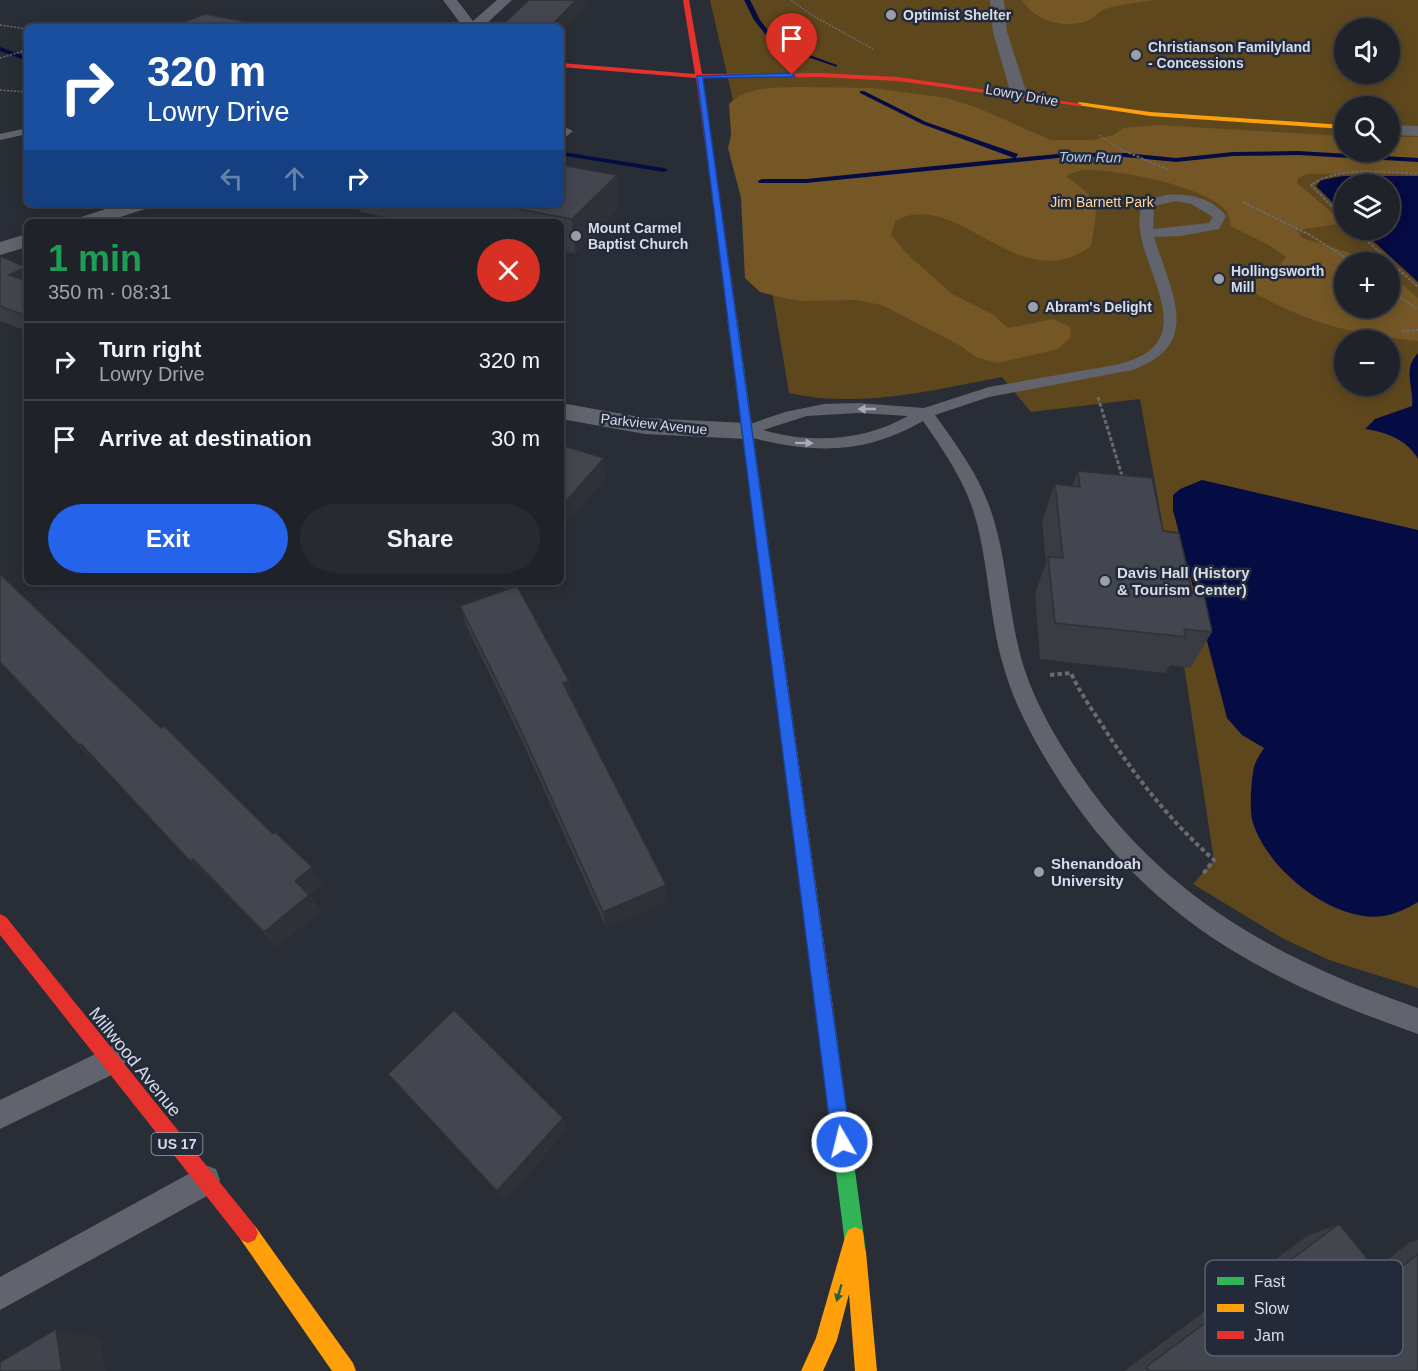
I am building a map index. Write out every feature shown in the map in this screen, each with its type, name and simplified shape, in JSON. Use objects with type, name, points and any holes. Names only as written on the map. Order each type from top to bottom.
[{"type":"main road","points":[[687,0],[700,76],[855,1237],[866,1371]]},
{"type":"main road","name":"Lowry Drive","points":[[564,64],[700,76],[859,76],[923,81],[1150,114],[1334,126]]},
{"type":"main road","name":"Millwood Avenue","points":[[4,936],[112,1060],[243,1227],[345,1371]]},
{"type":"main road","points":[[812,1371],[826,1340],[855,1237]]},
{"type":"street","points":[[450,0],[470,24]]},
{"type":"street","points":[[476,24],[505,0]]},
{"type":"street","points":[[997,0],[1000,32],[1019,94]]},
{"type":"street","points":[[1400,130],[1418,131]]},
{"type":"street","points":[[94,219],[132,207]]},
{"type":"street","points":[[2,248],[24,241]]},
{"type":"street","points":[[2,248],[24,254]]},
{"type":"street","name":"Parkview Avenue","points":[[564,412],[645,426],[747,431]]},
{"type":"lane","points":[[0,137],[24,132]]},
{"type":"lane","points":[[747,431],[798,443],[873,438],[906,426],[925,413],[951,402],[998,390],[1119,370],[1146,358],[1164,341],[1172,320],[1169,301],[1148,233],[1145,210],[1148,204],[1158,198],[1186,199],[1220,216],[1214,225],[1201,230],[1148,233]]},
{"type":"lane","points":[[747,431],[792,414],[815,411],[889,409],[925,413]]},
{"type":"lane","points":[[925,413],[973,488],[982,511],[1000,610],[1019,685],[1041,731],[1074,787],[1109,833],[1162,889],[1227,935],[1265,958],[1320,985],[1418,1021]]},
{"type":"lane","points":[[0,1115],[112,1060]]},
{"type":"lane","points":[[0,1294],[205,1180]]},
{"type":"path","points":[[791,0],[817,19],[864,41],[875,51]]},
{"type":"path","points":[[0,25],[24,29]]},
{"type":"path","points":[[0,58],[24,51]]},
{"type":"path","points":[[0,90],[24,92]]},
{"type":"path","points":[[1115,147],[1179,174]]},
{"type":"path","points":[[1400,174],[1418,174]]},
{"type":"path","points":[[1334,175],[1314,180],[1311,185],[1315,192],[1334,210]]},
{"type":"path","points":[[1239,200],[1310,235],[1336,252]]},
{"type":"path","points":[[1366,240],[1418,288]]},
{"type":"path","points":[[1400,297],[1418,310]]},
{"type":"path","points":[[1402,331],[1418,330]]},
{"type":"path","points":[[1091,374],[1123,481]]},
{"type":"path","points":[[1041,676],[1071,673],[1125,764],[1180,831],[1214,860],[1200,876]]},
{"type":"green space","name":"Jim Barnett Park","points":[[710,0],[1418,0],[1418,988],[1329,960],[1282,938],[1193,884],[1214,860],[1161,516],[1140,399],[1031,412],[1002,377],[896,396],[842,399],[789,393],[759,214]]},
{"type":"shaded area","points":[[1022,0],[1154,0],[1108,8],[1087,21],[1066,24],[1041,18]]},
{"type":"shaded area","points":[[771,88],[872,88],[947,98],[978,108],[1051,140],[1092,140],[1113,135],[1123,128],[1157,125],[1334,135],[1334,162],[1400,162],[1400,137],[1418,137],[1418,173],[1307,174],[1298,178],[1297,183],[1334,216],[1334,224],[1297,230],[1302,238],[1347,252],[1334,252],[1334,318],[1400,318],[1400,282],[1418,298],[1418,341],[1400,339],[1400,330],[1349,330],[1333,326],[1295,313],[1254,293],[1254,281],[1276,269],[1286,257],[1269,245],[1231,226],[1227,212],[1217,203],[1202,195],[1162,181],[1101,170],[1082,170],[1069,174],[1067,177],[1092,199],[1096,213],[1091,246],[1064,259],[1038,260],[1014,253],[942,218],[919,214],[895,221],[891,235],[906,253],[952,294],[992,314],[1008,328],[1053,319],[1070,327],[1071,337],[1058,349],[997,363],[976,357],[959,345],[882,305],[855,300],[801,301],[760,292],[745,278],[741,198],[728,148],[731,135],[729,104],[744,94]]},
{"type":"shaded area","points":[[1400,176],[1418,176],[1418,282],[1400,266],[1400,252],[1385,252],[1372,240],[1400,240]]},
{"type":"shaded area","points":[[1334,178],[1334,204],[1316,186],[1321,180]]},
{"type":"shaded area","points":[[1418,353],[1418,459],[1414,452],[1396,438],[1365,429],[1375,419],[1412,406],[1410,372],[1413,359]]},
{"type":"shaded area","points":[[1202,480],[1418,530],[1418,902],[1406,909],[1384,916],[1364,916],[1344,911],[1324,902],[1305,890],[1288,875],[1261,841],[1253,823],[1251,794],[1255,764],[1264,748],[1242,735],[1227,718],[1173,510],[1173,495],[1180,489]]},
{"type":"building","points":[[529,0],[576,0],[553,24],[503,24]]},
{"type":"building","points":[[205,14],[259,24],[178,24]]},
{"type":"building","points":[[564,166],[617,175],[572,219],[506,207],[564,207]]},
{"type":"building","points":[[0,256],[24,266],[9,275],[24,280],[24,315],[0,306]]},
{"type":"building","points":[[564,446],[604,458],[564,504]]},
{"type":"building","points":[[1078,471],[1152,478],[1163,531],[1179,533],[1192,593],[1204,594],[1212,632],[1184,629],[1186,637],[1055,623],[1048,557],[1063,558],[1055,484],[1080,487]]},
{"type":"building","points":[[0,574],[161,728],[164,726],[273,834],[275,832],[312,867],[295,881],[309,895],[264,932],[193,859],[190,861],[81,744],[79,745],[0,662]]},
{"type":"building","points":[[517,586],[569,681],[563,683],[666,885],[603,912],[518,724],[460,606]]},
{"type":"building","points":[[454,1010],[563,1118],[497,1191],[388,1074]]},
{"type":"building","points":[[1339,1224],[1369,1260],[1290,1260]]},
{"type":"building","points":[[1418,1254],[1418,1371],[1149,1371],[1146,1367],[1205,1323],[1205,1356],[1403,1356],[1403,1266]]},
{"type":"building","points":[[56,1329],[62,1371],[0,1371],[0,1362]]},
{"type":"waterway","points":[[747,0],[757,20],[777,45],[835,66]]},
{"type":"waterway","name":"Town Run","points":[[0,49],[24,58]]},
{"type":"waterway","points":[[862,92],[924,123],[1015,156]]},
{"type":"waterway","name":"Town Run","points":[[762,181],[806,181],[1068,155],[1125,155],[1176,160],[1233,154],[1298,153],[1418,160]]},
{"type":"waterway","name":"Town Run","points":[[566,154],[664,170]]},
{"type":"traffic: fast","points":[[732,317],[768,585]]},
{"type":"traffic: fast","points":[[825,1015],[856,1252]]},
{"type":"traffic: slow","points":[[1079,104],[1150,114],[1334,126]]},
{"type":"traffic: slow","points":[[768,585],[825,1015]]},
{"type":"traffic: slow","points":[[248,1233],[345,1371]]},
{"type":"traffic: slow","points":[[812,1371],[826,1340],[855,1237]]},
{"type":"traffic: slow","points":[[856,1252],[866,1371]]},
{"type":"traffic: jam","points":[[686,0],[701,88],[732,317]]},
{"type":"traffic: jam","points":[[564,65],[700,76],[819,75],[898,79],[1079,104]]},
{"type":"traffic: jam","points":[[0,922],[248,1233]]},
{"type":"place","name":"Optimist Shelter","points":[[891,15]]},
{"type":"place","name":"Christianson Familyland - Concessions","points":[[1136,55]]},
{"type":"place","name":"Mount Carmel Baptist Church","points":[[576,236]]},
{"type":"place","name":"Hollingsworth Mill","points":[[1219,279]]},
{"type":"place","name":"Abram's Delight","points":[[1033,307]]},
{"type":"place","name":"Davis Hall (History & Tourism Center)","points":[[1105,581]]},
{"type":"place","name":"Shenandoah University","points":[[1039,872]]},
{"type":"route","points":[[792,75],[700,76],[842,1142]]}]
